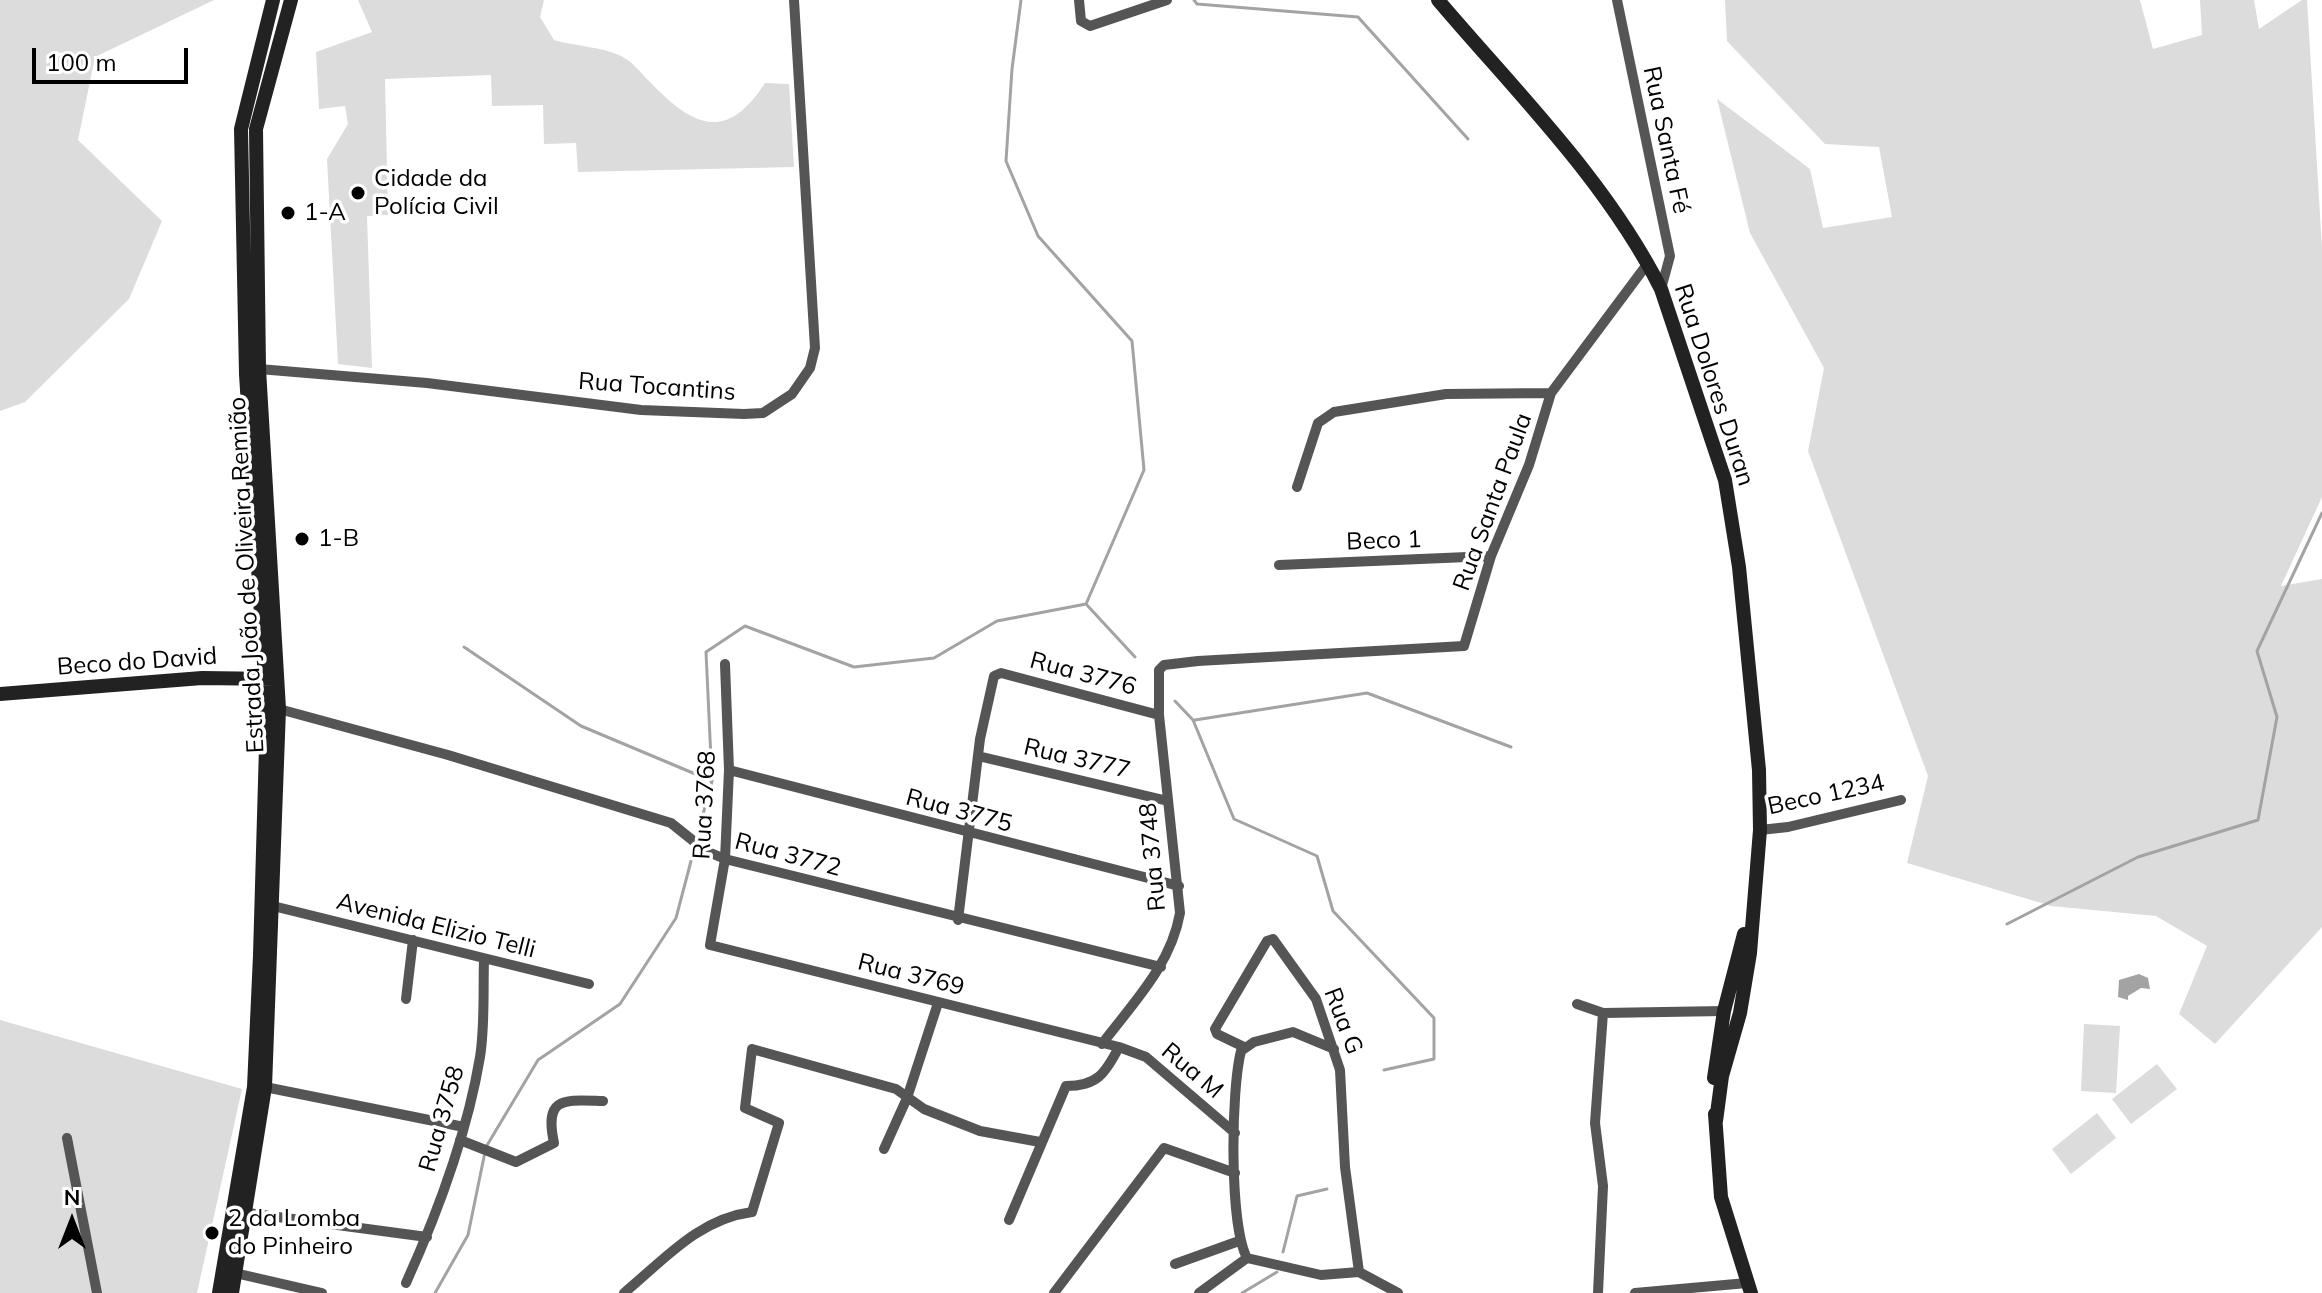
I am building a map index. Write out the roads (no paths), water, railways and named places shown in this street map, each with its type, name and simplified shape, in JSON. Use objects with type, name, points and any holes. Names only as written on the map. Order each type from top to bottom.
[{"type":"main road","name":"Estrada João de Oliveira Remião","points":[[232,1293],[248,1213],[265,1087],[273,906],[279,709],[272,679],[246,374],[241,129],[273,0]]},
{"type":"main road","name":"Estrada João de Oliveira Remião","points":[[219,1293],[254,1087],[272,679],[259,369],[256,129],[291,0]]},
{"type":"main road","name":"Rua Dolores Duran","points":[[1438,0],[1578,162],[1648,263],[1661,289],[1725,480],[1739,567],[1753,692],[1760,830],[1750,953],[1740,1012],[1722,1076],[1716,1121]]},
{"type":"main road","name":"Beco do David","points":[[0,694],[202,678],[272,679]]},
{"type":"main road","name":"Rua Dolores Duran","points":[[1749,1288],[1721,1197],[1715,1064],[1724,1011],[1752,906]]},
{"type":"main road","points":[[1724,1011],[1731,1005],[1740,1012]]},
{"type":"street","name":"Rua Tocantins","points":[[259,369],[442,384],[641,410],[744,414],[763,413],[779,404],[802,384],[815,348],[794,0]]},
{"type":"street","points":[[1079,0],[1081,21],[1090,26],[1167,0]]},
{"type":"street","name":"Rua Santa Fé","points":[[1617,0],[1670,256],[1661,289]]},
{"type":"street","name":"Rua Santa Paula","points":[[1161,742],[1157,677],[1164,665],[1464,646],[1491,556],[1529,465],[1551,393],[1648,263]]},
{"type":"street","points":[[1297,487],[1318,423],[1334,412],[1446,394],[1551,393]]},
{"type":"street","name":"Beco 1","points":[[1279,565],[1491,556]]},
{"type":"street","name":"Rua 3768","points":[[710,945],[725,859],[729,770],[725,664]]},
{"type":"street","name":"Rua 3776","points":[[978,756],[997,673],[1159,715]]},
{"type":"street","name":"Rua 3772","points":[[279,709],[448,755],[671,823],[706,851],[725,859],[958,920],[1161,967]]},
{"type":"street","name":"Rua 3748","points":[[1102,1044],[1161,967],[1175,942],[1180,913],[1179,886],[1161,742]]},
{"type":"street","points":[[958,920],[978,756]]},
{"type":"street","name":"Rua 3777","points":[[978,756],[1168,801]]},
{"type":"street","name":"Rua 3775","points":[[729,770],[970,835],[1179,886]]},
{"type":"street","name":"Beco 1234","points":[[1760,830],[1788,827],[1901,800]]},
{"type":"street","name":"Avenida Elizio Telli","points":[[273,906],[589,984]]},
{"type":"street","name":"Rua G","points":[[1244,1047],[1217,1034],[1215,1029],[1269,939],[1282,948],[1307,985],[1340,1070],[1345,1167],[1359,1272]]},
{"type":"street","points":[[406,999],[413,940]]},
{"type":"street","name":"Rua 3769","points":[[710,945],[1102,1044]]},
{"type":"street","name":"Rua 3758","points":[[406,1283],[427,1237],[464,1127],[481,1054],[484,959]]},
{"type":"street","points":[[884,1149],[907,1098],[938,1003]]},
{"type":"street","points":[[1577,1004],[1603,1013],[1724,1011]]},
{"type":"street","points":[[1598,1293],[1603,1186],[1595,1123],[1603,1013]]},
{"type":"street","points":[[1247,1258],[1239,1241],[1235,1173],[1239,1060],[1244,1047],[1293,1032],[1334,1049]]},
{"type":"street","points":[[1009,1220],[1066,1086],[1091,1084],[1101,1079],[1119,1047],[1102,1044]]},
{"type":"street","name":"Rua M","points":[[1119,1047],[1146,1057],[1235,1133]]},
{"type":"street","points":[[624,1293],[708,1225],[726,1215],[752,1212],[779,1123],[745,1108],[752,1049],[859,1076],[896,1089],[924,1109],[980,1131],[1040,1142]]},
{"type":"street","points":[[265,1087],[464,1127]]},
{"type":"street","points":[[460,1140],[516,1162],[554,1143],[551,1114],[556,1105],[569,1100],[603,1101]]},
{"type":"street","points":[[67,1138],[97,1293]]},
{"type":"street","points":[[1054,1293],[1164,1148],[1235,1173]]},
{"type":"street","points":[[248,1213],[427,1237]]},
{"type":"street","points":[[1175,1264],[1239,1241]]},
{"type":"street","points":[[1199,1293],[1247,1258],[1321,1275],[1359,1272],[1398,1293]]},
{"type":"street","points":[[235,1273],[322,1293]]},
{"type":"street","points":[[1635,1293],[1749,1288]]},
{"type":"waterway","points":[[1021,0],[1012,69],[1006,161],[1038,236],[1132,341],[1144,470],[1086,604],[1135,657]]},
{"type":"waterway","points":[[1194,0],[1197,4],[1358,17],[1468,139]]},
{"type":"waterway","points":[[2007,924],[2138,857],[2258,820],[2277,717],[2257,651],[2322,513]]},
{"type":"waterway","points":[[702,818],[712,781],[706,652],[745,626],[854,667],[934,658],[997,621],[1086,604]]},
{"type":"waterway","points":[[464,647],[581,726],[712,781]]},
{"type":"waterway","points":[[1195,720],[1367,693],[1511,747]]},
{"type":"waterway","points":[[1175,701],[1193,720],[1234,819],[1317,856],[1333,911],[1434,1018],[1434,1059],[1384,1070]]},
{"type":"waterway","points":[[435,1293],[468,1235],[486,1147],[538,1060],[620,1004],[676,918],[691,861]]},
{"type":"waterway","points":[[1283,1252],[1297,1196],[1327,1189]]},
{"type":"waterway","points":[[1242,1293],[1277,1272]]},
{"type":"place","name":"Cidade da Polícia Civil","points":[[358,193]]},
{"type":"place","name":"1-A","points":[[288,213]]},
{"type":"place","name":"1-B","points":[[302,539]]},
{"type":"place","name":"2 da Lomba do Pinheiro","points":[[212,1233]]}]
